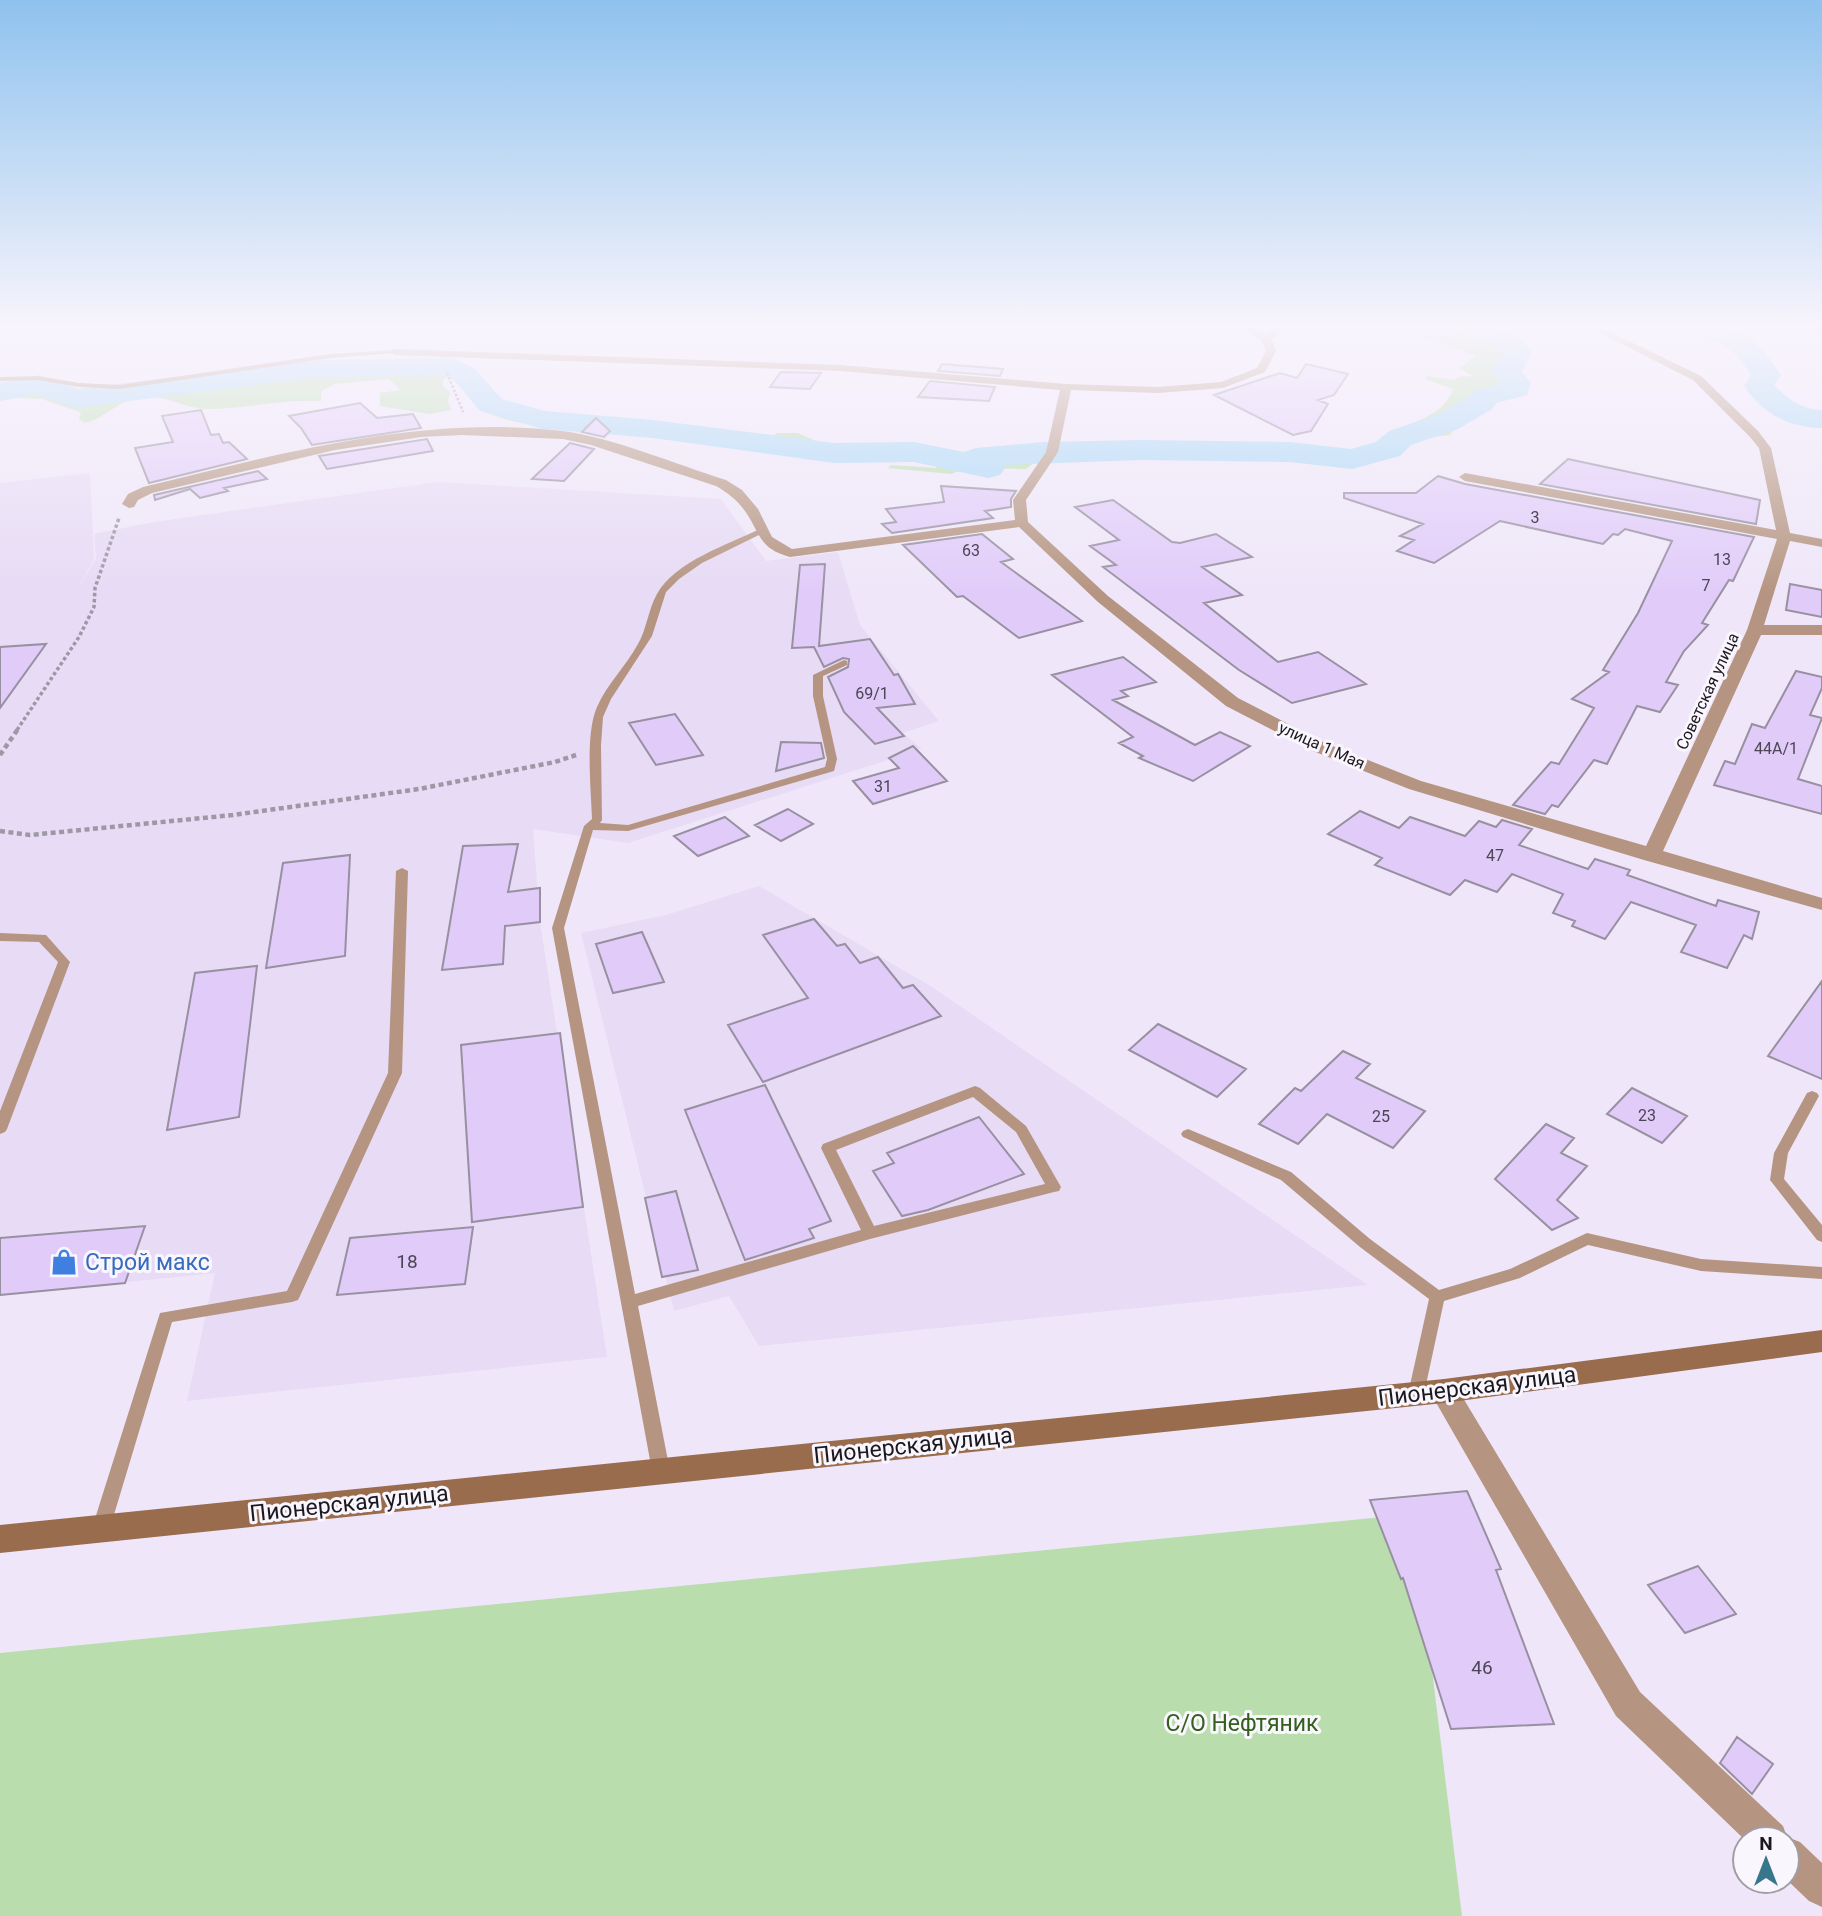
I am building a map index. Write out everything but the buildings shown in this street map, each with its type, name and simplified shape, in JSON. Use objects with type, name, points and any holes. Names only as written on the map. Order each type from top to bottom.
[{"type":"main road","name":"Пионерская улица","points":[[1,1539],[1430,1392],[1822,1341]]},
{"type":"street","points":[[129,504],[133,497],[148,490],[308,452],[388,438],[462,431],[563,435],[701,474],[737,493],[753,512],[766,539],[782,551],[799,553],[1022,523],[1018,508],[1019,494],[1043,470],[1052,451],[1060,415]]},
{"type":"street","name":"Советская улица","points":[[1651,856],[1755,630],[1784,537],[1765,448],[1754,433],[1734,415]]},
{"type":"street","points":[[1465,477],[1822,544]]},
{"type":"street","name":"улица 1 Мая","points":[[1022,523],[1103,600],[1232,702],[1319,747],[1415,785],[1822,904]]},
{"type":"street","points":[[1755,630],[1822,630]]},
{"type":"street","points":[[1430,1392],[1628,1704],[1755,1825]]},
{"type":"street","points":[[1801,1868],[1822,1888]]},
{"type":"lane","points":[[661,1471],[558,928],[589,827],[597,820],[596,748],[600,710],[627,673],[648,636],[663,589],[680,574],[711,555],[763,531]]},
{"type":"lane","points":[[589,827],[628,828],[830,769],[832,759],[818,696],[818,675],[844,663]]},
{"type":"lane","points":[[101,1528],[166,1317],[292,1296],[384,1098],[395,1073],[402,871]]},
{"type":"lane","points":[[0,937],[42,938],[64,962],[0,1129]]},
{"type":"lane","points":[[629,1302],[870,1233],[1054,1186],[1021,1129],[975,1091],[828,1148],[870,1233]]},
{"type":"lane","points":[[1812,1096],[1781,1153],[1777,1180],[1822,1236]]},
{"type":"lane","points":[[1188,1134],[1286,1176],[1365,1243],[1437,1297]]},
{"type":"lane","points":[[1437,1297],[1515,1275],[1587,1239],[1701,1265],[1822,1273]]},
{"type":"lane","points":[[1430,1392],[1437,1297]]},
{"type":"path","points":[[462,431],[463,415]]},
{"type":"path","points":[[0,755],[79,636],[94,607],[95,588],[111,540],[118,520],[129,504]]},
{"type":"path","points":[[0,831],[30,835],[233,815],[419,789],[555,762],[596,748]]},
{"type":"shaded area","points":[[90,473],[94,559],[75,593],[96,558],[94,534],[154,522],[437,482],[721,499],[766,561],[838,552],[860,625],[939,721],[903,733],[922,749],[628,843],[533,829],[540,922],[607,1357],[187,1401],[215,1273],[0,1295],[0,483]]},
{"type":"shaded area","points":[[759,886],[932,987],[1368,1285],[759,1346],[729,1296],[674,1311],[581,933],[666,915]]},
{"type":"green space","points":[[80,415],[103,415],[85,423],[79,419]]},
{"type":"green space","points":[[496,415],[535,415],[549,422],[521,423]]},
{"type":"green space","points":[[1430,415],[1472,415],[1450,435],[1422,438],[1388,436]]},
{"type":"green space","points":[[777,433],[798,433],[827,446],[802,453],[785,452],[759,445]]},
{"type":"green space","points":[[989,457],[1033,457],[1035,462],[1026,469],[967,468],[951,474],[888,468],[891,465],[936,468],[937,463],[922,458],[972,465],[984,464],[975,460]]},
{"type":"green space","name":"С/О Нефтяник","points":[[1413,1514],[1462,1916],[0,1916],[0,1653]]},
{"type":"waterway","points":[[527,415],[543,420],[653,429],[834,453],[914,452],[988,468],[976,458],[1044,452],[1141,450],[1290,452],[1352,459],[1388,449],[1400,438],[1459,415]]},
{"type":"waterway","points":[[1796,415],[1822,419]]},
{"type":"place","name":"Строй макс","points":[[64,1262]]}]
